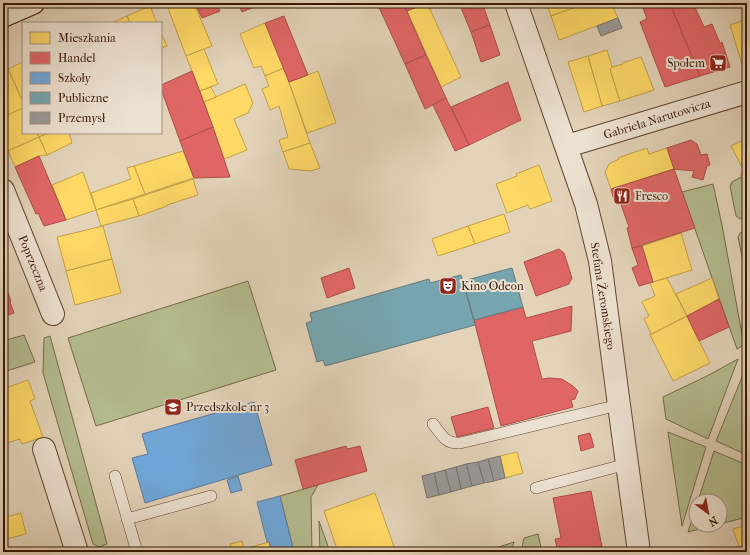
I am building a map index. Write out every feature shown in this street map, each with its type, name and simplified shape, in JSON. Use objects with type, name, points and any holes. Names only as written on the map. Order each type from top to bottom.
[{"type":"street","points":[[3,16],[33,3]]},
{"type":"street","name":"Stefana Żeromskiego","points":[[516,3],[586,204],[600,261],[618,405],[639,552]]},
{"type":"street","name":"Gabriela Narutowicza","points":[[567,146],[747,92]]},
{"type":"street","name":"Poprzeczna","points":[[3,190],[53,314]]},
{"type":"street","points":[[44,449],[78,552]]},
{"type":"lane","points":[[433,424],[445,440],[452,444],[618,405]]},
{"type":"lane","points":[[536,488],[627,464]]},
{"type":"lane","points":[[115,476],[137,552]]},
{"type":"lane","points":[[127,519],[211,496]]},
{"type":"green space","points":[[741,177],[747,188],[747,216],[740,219],[736,216],[730,186],[732,182]]},
{"type":"green space","points":[[713,184],[744,345],[737,349],[682,192]]},
{"type":"green space","points":[[747,230],[747,273],[745,271],[738,237],[740,233]]},
{"type":"green space","points":[[248,281],[276,370],[96,426],[68,338]]},
{"type":"green space","points":[[24,335],[35,362],[3,372],[3,341]]},
{"type":"green space","points":[[50,336],[107,544],[99,547],[93,544],[43,373],[44,338]]},
{"type":"green space","points":[[738,359],[708,439],[666,419],[663,397]]},
{"type":"green space","points":[[747,365],[747,455],[716,441]]},
{"type":"green space","points":[[668,432],[706,447],[692,493],[688,493],[688,506],[682,526]]},
{"type":"green space","points":[[714,451],[747,465],[747,517],[728,522],[728,493],[701,493]]},
{"type":"green space","points":[[318,485],[311,497],[312,552],[294,552],[280,496]]},
{"type":"green space","points":[[319,521],[330,552],[320,552]]},
{"type":"green space","points":[[538,534],[542,552],[521,552],[524,538]]},
{"type":"green space","points":[[514,542],[511,552],[484,552]]},
{"type":"building: Mieszkania","points":[[166,3],[194,3],[212,46],[186,56]]},
{"type":"building: Mieszkania","points":[[427,3],[461,77],[441,87],[407,11]]},
{"type":"building: Mieszkania","points":[[427,3],[445,3],[429,9]]},
{"type":"building: Mieszkania","points":[[546,3],[587,3],[551,16]]},
{"type":"building: Mieszkania","points":[[587,3],[611,3],[618,18],[559,40],[551,16]]},
{"type":"building: Mieszkania","points":[[150,6],[157,22],[130,22],[127,16]]},
{"type":"building: Mieszkania","points":[[127,16],[130,22],[114,22]]},
{"type":"building: Mieszkania","points":[[747,19],[747,62],[742,64],[730,25]]},
{"type":"building: Mieszkania","points":[[265,23],[284,68],[265,76],[261,66],[254,68],[240,34]]},
{"type":"building: Mieszkania","points":[[162,35],[167,46],[162,48]]},
{"type":"building: Mieszkania","points":[[204,49],[218,84],[200,91],[186,56]]},
{"type":"building: Mieszkania","points":[[607,50],[612,67],[610,69],[620,101],[602,106],[588,56]]},
{"type":"building: Mieszkania","points":[[588,56],[602,106],[584,112],[568,62]]},
{"type":"building: Mieszkania","points":[[641,57],[654,90],[620,101],[610,69],[623,64],[622,63]]},
{"type":"building: Mieszkania","points":[[22,62],[22,100],[8,69]]},
{"type":"building: Mieszkania","points":[[284,68],[310,143],[283,152],[279,140],[288,137],[279,106],[270,110],[262,89],[269,86],[265,76]]},
{"type":"building: Mieszkania","points":[[8,69],[22,100],[22,108],[3,117],[3,72]]},
{"type":"building: Mieszkania","points":[[318,71],[336,123],[307,133],[289,82]]},
{"type":"building: Mieszkania","points":[[245,84],[253,103],[248,113],[234,119],[247,150],[224,159],[204,102]]},
{"type":"building: Mieszkania","points":[[211,87],[216,97],[204,102],[200,91]]},
{"type":"building: Mieszkania","points":[[22,108],[22,134],[38,134],[39,137],[8,151],[3,139],[3,117]]},
{"type":"building: Mieszkania","points":[[38,134],[46,134],[39,137]]},
{"type":"building: Mieszkania","points":[[46,134],[69,134],[72,143],[47,155],[39,137]]},
{"type":"building: Mieszkania","points":[[39,137],[47,155],[39,156],[15,167],[8,151]]},
{"type":"building: Mieszkania","points":[[747,138],[747,188],[740,175],[745,173],[731,146]]},
{"type":"building: Mieszkania","points":[[310,143],[320,168],[311,171],[289,169],[283,152]]},
{"type":"building: Mieszkania","points":[[647,148],[649,154],[667,148],[674,169],[611,189],[605,172],[609,164],[619,159],[618,158]]},
{"type":"building: Mieszkania","points":[[183,151],[194,178],[145,194],[134,166]]},
{"type":"building: Mieszkania","points":[[539,165],[552,201],[530,209],[528,205],[507,213],[496,184]]},
{"type":"building: Mieszkania","points":[[134,166],[145,194],[96,210],[91,193],[131,179],[127,168]]},
{"type":"building: Mieszkania","points":[[83,172],[96,210],[66,220],[52,185]]},
{"type":"building: Mieszkania","points":[[193,179],[198,195],[139,216],[133,199]]},
{"type":"building: Mieszkania","points":[[133,199],[139,216],[101,226],[96,210]]},
{"type":"building: Mieszkania","points":[[504,214],[510,232],[475,244],[468,226]]},
{"type":"building: Mieszkania","points":[[103,226],[112,259],[66,271],[57,237]]},
{"type":"building: Mieszkania","points":[[468,226],[475,244],[438,256],[432,239]]},
{"type":"building: Mieszkania","points":[[681,233],[692,270],[653,282],[642,246]]},
{"type":"building: Mieszkania","points":[[112,259],[121,293],[75,305],[66,271]]},
{"type":"building: Mieszkania","points":[[667,278],[687,316],[650,335],[651,334],[644,319],[649,316],[642,302],[655,296],[650,283]]},
{"type":"building: Mieszkania","points":[[712,278],[719,299],[687,316],[676,294]]},
{"type":"building: Mieszkania","points":[[687,316],[710,363],[673,381],[650,335]]},
{"type":"building: Mieszkania","points":[[28,380],[35,399],[30,401],[43,437],[22,444],[20,439],[3,444],[3,389]]},
{"type":"building: Mieszkania","points":[[517,452],[523,473],[505,478],[500,456]]},
{"type":"building: Mieszkania","points":[[375,493],[396,552],[338,552],[324,511]]},
{"type":"building: Mieszkania","points":[[21,513],[26,534],[3,540],[3,518]]},
{"type":"building: Mieszkania","points":[[747,525],[747,544],[739,547],[733,529]]},
{"type":"building: Mieszkania","points":[[242,541],[244,549],[269,542],[272,552],[233,552],[230,544]]},
{"type":"building: Handel","points":[[195,3],[218,3],[216,4],[220,11],[202,18]]},
{"type":"building: Handel","points":[[238,3],[258,3],[259,5],[242,12]]},
{"type":"building: Handel","points":[[377,3],[403,3],[426,55],[405,64]]},
{"type":"building: Handel","points":[[403,3],[424,3],[425,4],[407,11]]},
{"type":"building: Handel","points":[[459,3],[482,3],[490,25],[471,32]]},
{"type":"building: Handel","points":[[649,3],[670,3],[700,76],[665,87],[640,22],[647,19],[642,5]]},
{"type":"building: Handel","points":[[670,3],[693,3],[704,27],[712,24],[720,43],[722,42],[730,67],[700,76]]},
{"type":"building: Handel","points":[[284,16],[308,75],[289,82],[265,23]]},
{"type":"building: Handel","points":[[490,25],[500,55],[481,62],[471,32]]},
{"type":"building: Handel","points":[[426,55],[446,98],[425,109],[405,64]]},
{"type":"building: Handel","points":[[192,71],[213,127],[180,141],[162,92],[162,85]]},
{"type":"building: Handel","points":[[508,82],[521,120],[469,145],[451,107]]},
{"type":"building: Handel","points":[[446,98],[469,145],[455,151],[433,105]]},
{"type":"building: Handel","points":[[213,127],[230,177],[194,178],[180,141]]},
{"type":"building: Handel","points":[[691,140],[697,144],[701,155],[707,154],[710,165],[707,166],[703,180],[692,177],[694,171],[674,169],[667,148]]},
{"type":"building: Handel","points":[[39,156],[66,220],[44,226],[38,213],[36,214],[15,167]]},
{"type":"building: Handel","points":[[674,169],[695,228],[632,248],[627,228],[629,227],[619,199],[613,197],[611,189]]},
{"type":"building: Handel","points":[[642,246],[653,282],[639,286],[632,268],[638,265],[632,248]]},
{"type":"building: Handel","points":[[559,249],[564,253],[572,278],[569,284],[536,296],[524,262]]},
{"type":"building: Handel","points":[[349,268],[355,288],[327,298],[321,278]]},
{"type":"building: Handel","points":[[3,279],[14,313],[3,317]]},
{"type":"building: Handel","points":[[719,299],[729,327],[699,341],[687,316]]},
{"type":"building: Handel","points":[[572,306],[571,331],[532,341],[542,379],[562,379],[578,391],[575,399],[571,400],[573,407],[501,426],[474,320],[523,307],[526,318]]},
{"type":"building: Handel","points":[[488,407],[494,428],[457,437],[451,417]]},
{"type":"building: Handel","points":[[590,433],[594,447],[581,451],[578,436]]},
{"type":"building: Handel","points":[[346,446],[347,449],[360,446],[367,471],[303,489],[295,460]]},
{"type":"building: Handel","points":[[591,491],[603,552],[558,552],[555,539],[561,538],[553,498]]},
{"type":"building: Szkoły","points":[[254,402],[272,465],[145,503],[132,458],[148,454],[142,434]]},
{"type":"building: Szkoły","points":[[238,476],[242,490],[231,493],[227,480]]},
{"type":"building: Szkoły","points":[[280,496],[294,552],[272,552],[269,542],[267,542],[257,502]]},
{"type":"building: Publiczne","points":[[512,268],[523,307],[474,320],[463,281]]},
{"type":"building: Publiczne","points":[[461,275],[475,325],[325,366],[323,360],[317,362],[306,323],[312,321],[310,313],[429,279],[430,283]]},
{"type":"building: Przemysł","points":[[618,18],[622,28],[601,36],[597,26]]},
{"type":"building: Przemysł","points":[[500,456],[505,478],[494,481],[488,459]]},
{"type":"building: Przemysł","points":[[488,459],[494,481],[484,483],[478,462]]},
{"type":"building: Przemysł","points":[[478,462],[484,483],[472,486],[466,464]]},
{"type":"building: Przemysł","points":[[466,464],[472,486],[461,489],[456,467]]},
{"type":"building: Przemysł","points":[[456,467],[461,489],[451,492],[445,470]]},
{"type":"building: Przemysł","points":[[445,470],[451,492],[439,495],[434,473]]},
{"type":"building: Przemysł","points":[[434,473],[439,495],[427,498],[422,476]]},
{"type":"place","name":"Społem","points":[[718,63]]},
{"type":"place","name":"Fresco","points":[[622,196]]},
{"type":"place","name":"Kino Odeon","points":[[448,286]]},
{"type":"place","name":"Przedszkole nr 3","points":[[173,407]]}]
